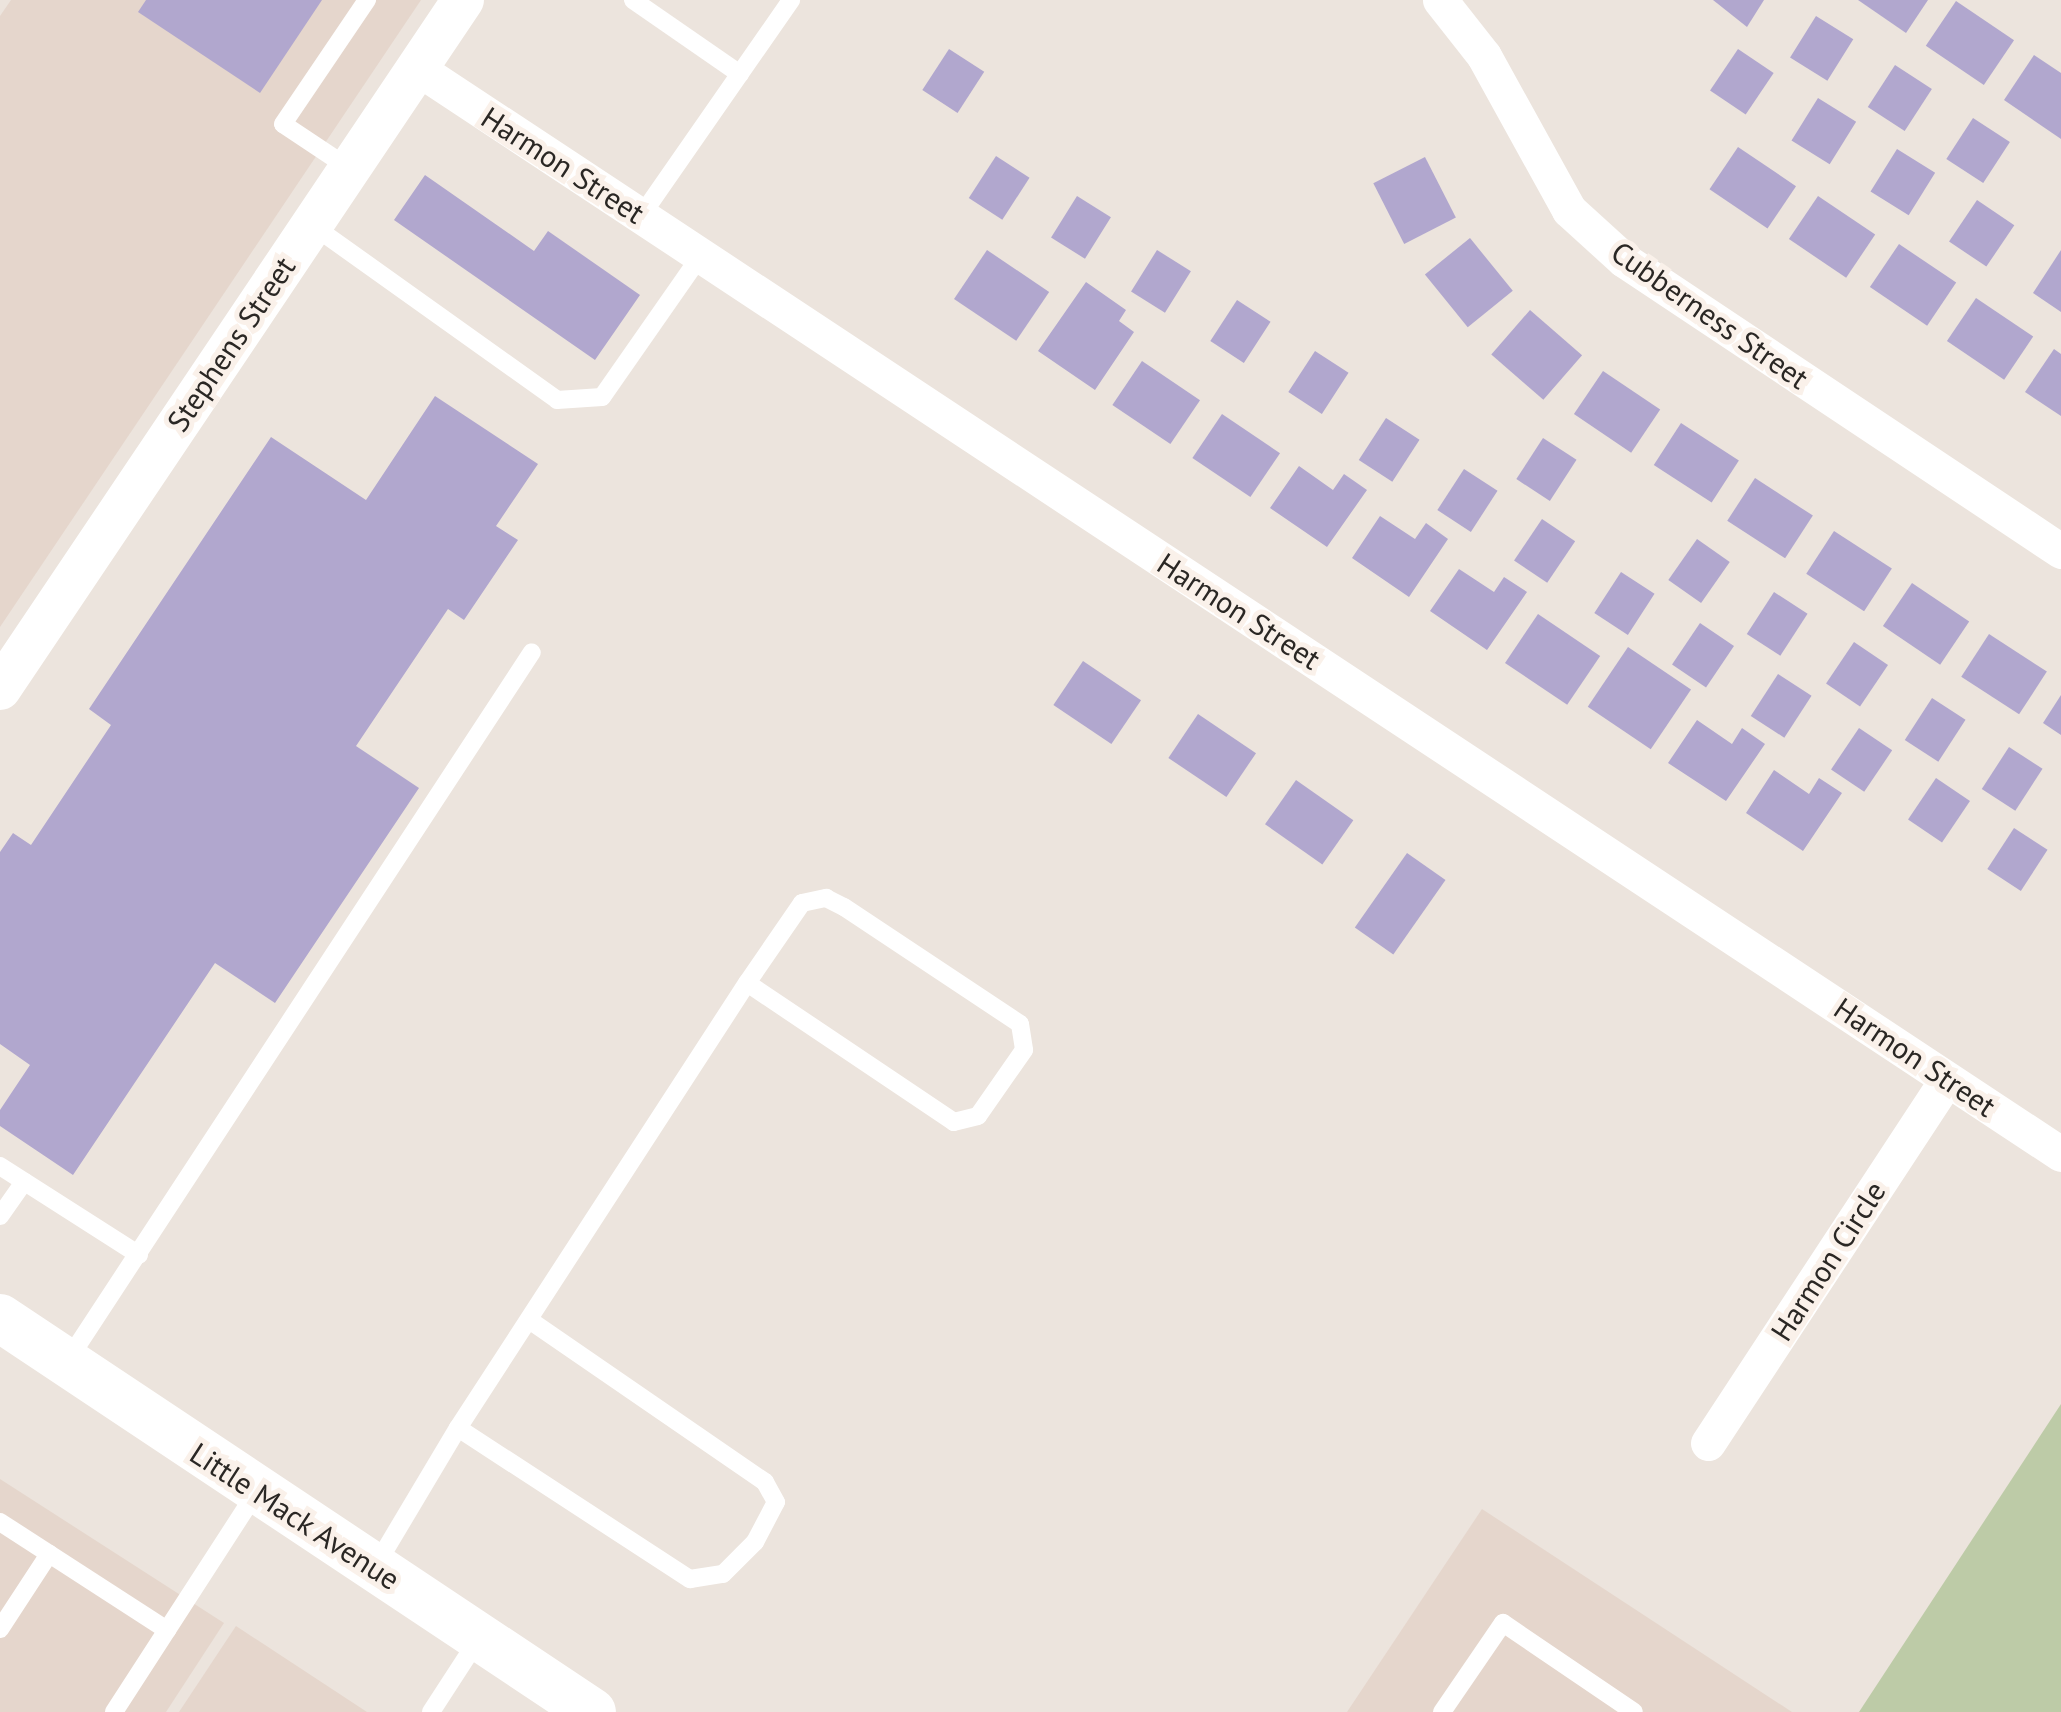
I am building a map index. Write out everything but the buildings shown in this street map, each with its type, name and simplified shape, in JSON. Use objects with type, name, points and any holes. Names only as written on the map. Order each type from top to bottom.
[{"type":"main road","name":"Little Mack Avenue","points":[[0,1318],[65,1365],[592,1712]]},
{"type":"street","name":"Stephens Street","points":[[0,689],[463,0]]},
{"type":"street","name":"Cubberness Street","points":[[1440,0],[1484,56],[1569,210],[1624,260],[2061,551]]},
{"type":"street","name":"Harmon Street","points":[[417,68],[2061,1154]]},
{"type":"street","name":"Harmon Circle","points":[[1708,1444],[1947,1079]]},
{"type":"lane","points":[[350,168],[283,124],[367,0]]},
{"type":"lane","points":[[633,0],[740,74]]},
{"type":"lane","points":[[641,216],[790,0]]},
{"type":"lane","points":[[312,224],[556,400],[602,398],[701,255]]},
{"type":"lane","points":[[65,1365],[532,652]]},
{"type":"lane","points":[[375,1567],[458,1428],[748,983],[802,903],[826,898],[1020,1024],[1024,1050],[978,1116],[954,1122],[748,983]]},
{"type":"lane","points":[[0,1166],[138,1255]]},
{"type":"lane","points":[[0,1216],[24,1182]]},
{"type":"lane","points":[[458,1428],[690,1579],[723,1574],[755,1542],[776,1502],[765,1482],[529,1320]]},
{"type":"lane","points":[[114,1712],[257,1492]]},
{"type":"lane","points":[[0,1522],[167,1630]]},
{"type":"lane","points":[[0,1629],[49,1554]]},
{"type":"lane","points":[[1442,1712],[1502,1623],[1634,1712]]},
{"type":"lane","points":[[431,1712],[479,1638]]},
{"type":"shaded area","points":[[11,0],[421,0],[0,627],[0,16]]},
{"type":"shaded area","points":[[0,1479],[224,1623],[166,1712],[0,1712]]},
{"type":"shaded area","points":[[1482,1509],[1792,1712],[1347,1712]]},
{"type":"shaded area","points":[[236,1626],[367,1712],[179,1712]]},
{"type":"green space","points":[[2061,1404],[2061,1712],[1859,1712]]}]
